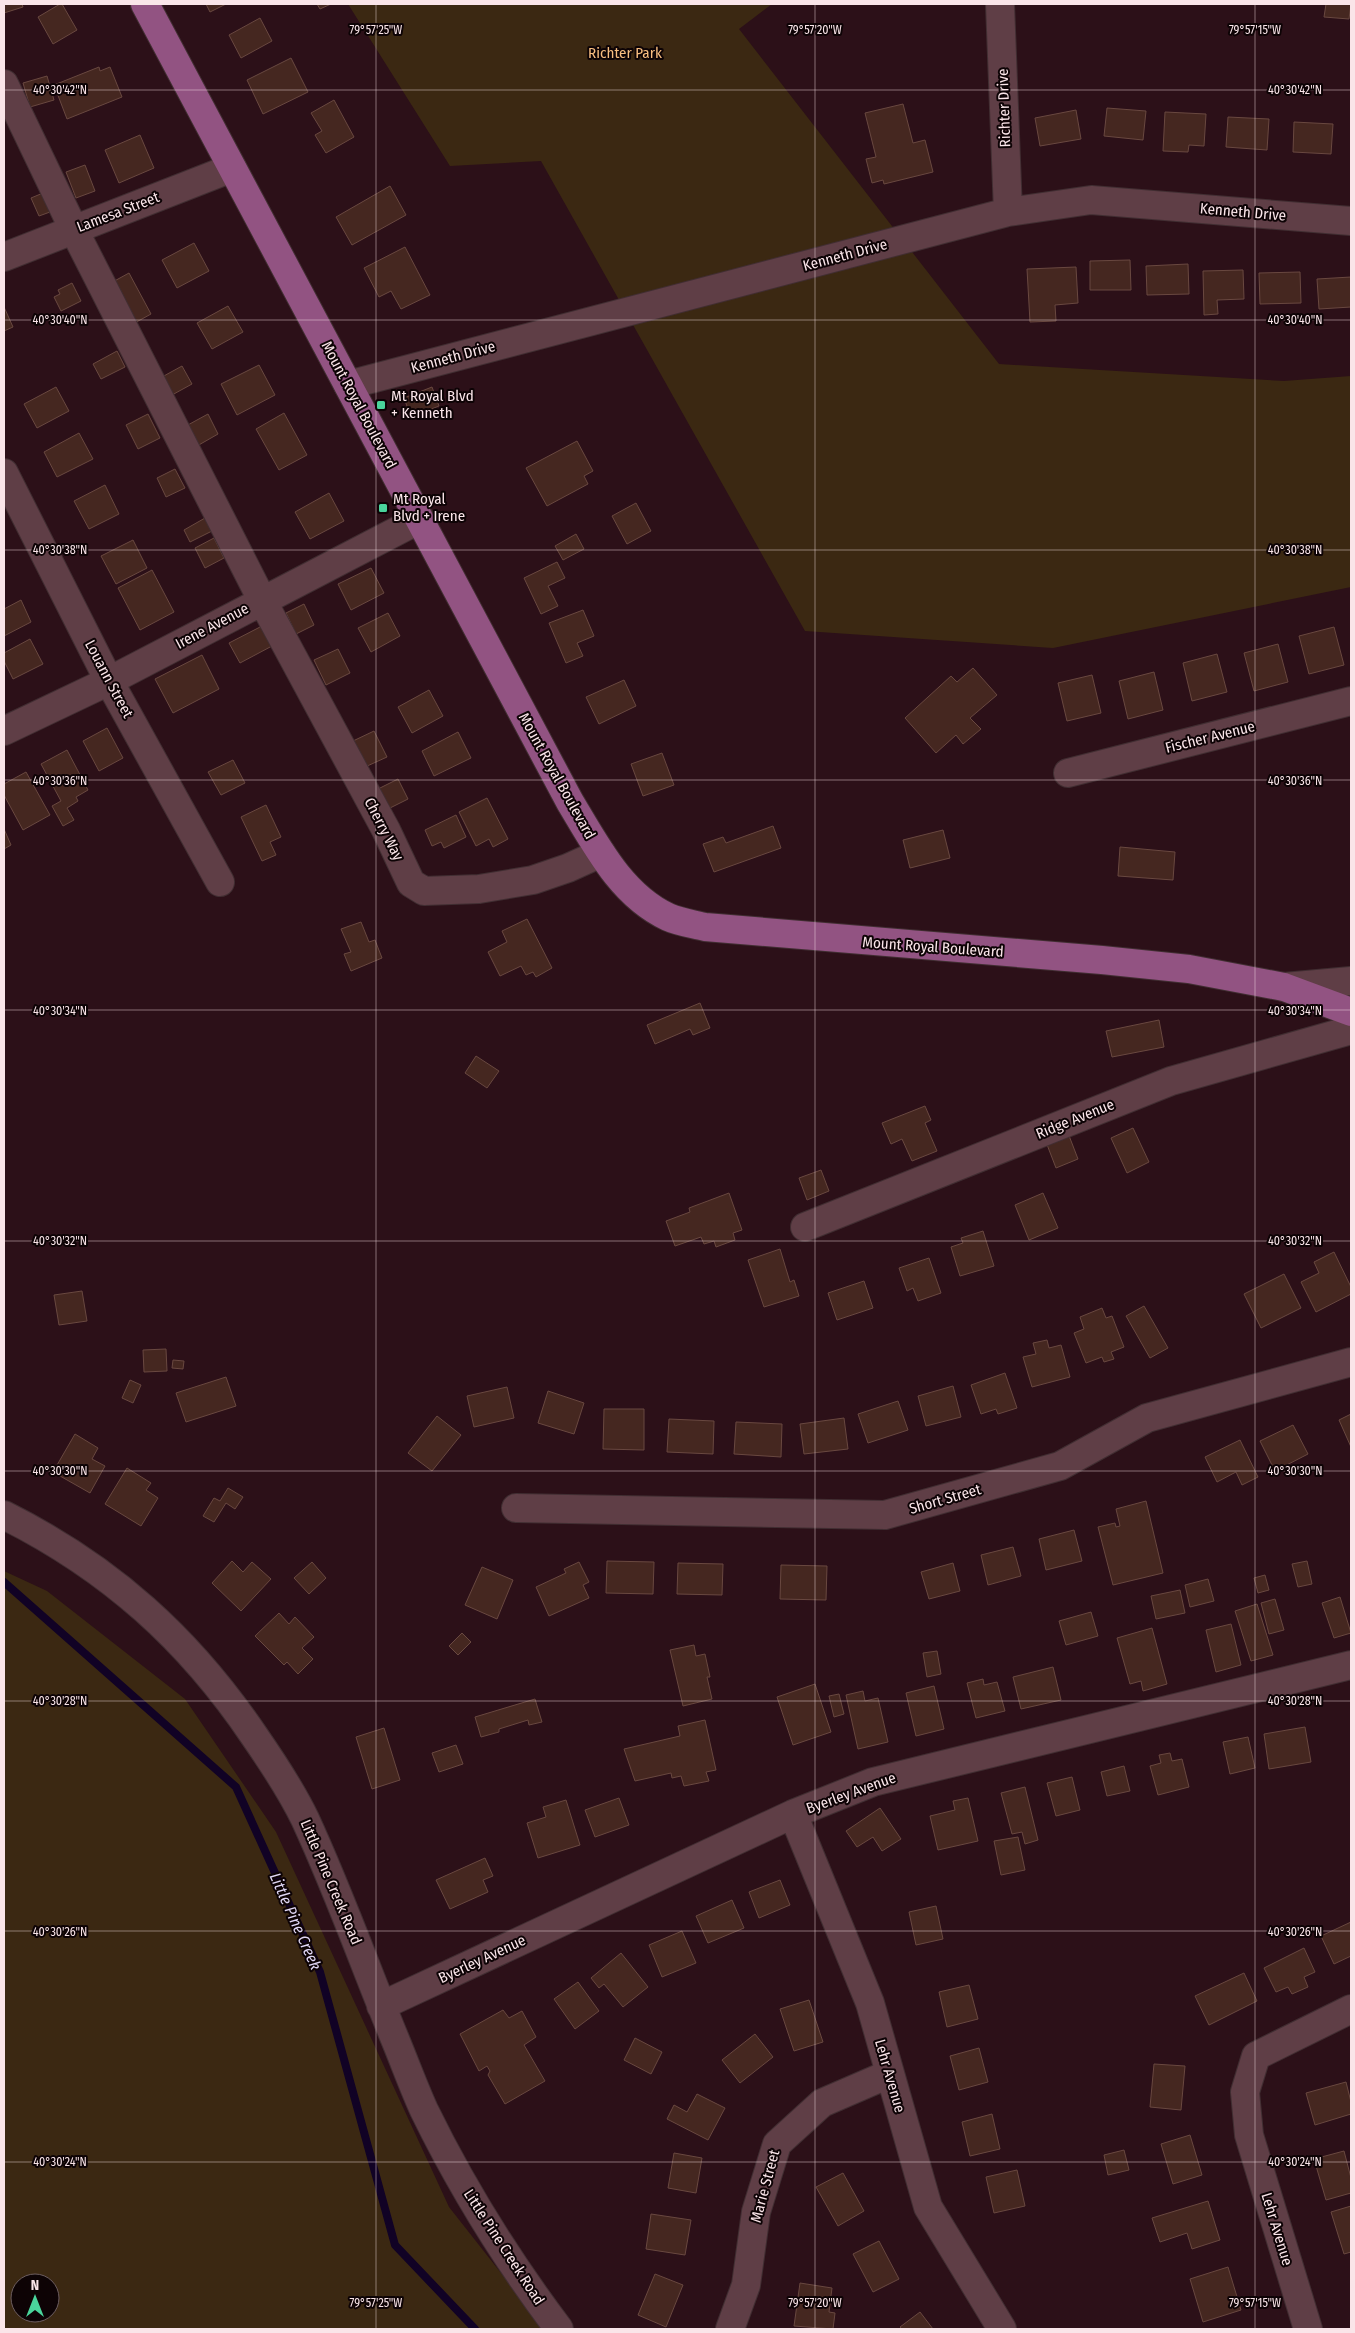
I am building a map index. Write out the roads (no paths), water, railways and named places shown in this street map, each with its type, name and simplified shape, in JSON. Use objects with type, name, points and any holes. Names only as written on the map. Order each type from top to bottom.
[{"type":"main road","name":"Mount Royal Boulevard","points":[[145,4],[566,795],[601,853],[619,878],[645,902],[669,917],[705,927],[1189,969],[1284,987],[1351,1012]]},
{"type":"street","name":"Richter Drive","points":[[1000,4],[1008,212]]},
{"type":"street","name":"Cherry Way","points":[[4,84],[74,230],[262,600],[386,830],[411,883],[424,891],[479,889],[533,880],[568,868],[601,853]]},
{"type":"street","name":"Lamesa Street","points":[[4,257],[232,168]]},
{"type":"street","name":"Kenneth Drive","points":[[348,385],[1008,212],[1091,200],[1351,221]]},
{"type":"street","name":"Louann Street","points":[[4,473],[109,681],[220,882]]},
{"type":"street","name":"Irene Avenue","points":[[4,731],[109,681],[420,519]]},
{"type":"street","name":"Fischer Avenue","points":[[1068,773],[1351,701]]},
{"type":"street","points":[[1284,987],[1351,981]]},
{"type":"street","name":"Ridge Avenue","points":[[805,1226],[1171,1081],[1351,1030]]},
{"type":"street","name":"Short Street","points":[[516,1508],[885,1515],[1060,1466],[1147,1418],[1351,1362]]},
{"type":"street","name":"Little Pine Creek Road","points":[[4,1515],[52,1541],[107,1577],[150,1612],[201,1664],[236,1708],[276,1767],[304,1818],[423,2108],[458,2178],[490,2231],[559,2329]]},
{"type":"street","name":"Byerley Avenue","points":[[381,2006],[793,1814],[873,1782],[1351,1664]]},
{"type":"street","name":"Lehr Avenue","points":[[793,1814],[870,2003],[888,2074],[928,2207],[1002,2329]]},
{"type":"street","name":"Lehr Avenue","points":[[1308,2329],[1249,2135],[1245,2092],[1256,2056],[1351,2009]]},
{"type":"street","name":"Marie Street","points":[[730,2329],[746,2285],[756,2212],[776,2144],[822,2103],[888,2074]]},
{"type":"waterway","name":"Little Pine Creek","points":[[4,1582],[236,1787],[320,1972],[395,2245],[475,2329]]},
{"type":"place","name":"Mt Royal Blvd + Kenneth","points":[[381,405]]},
{"type":"place","name":"Mt Royal Blvd + Irene","points":[[383,508]]},
{"type":"park label","name":"Richter Park","points":[[625,53]]}]
